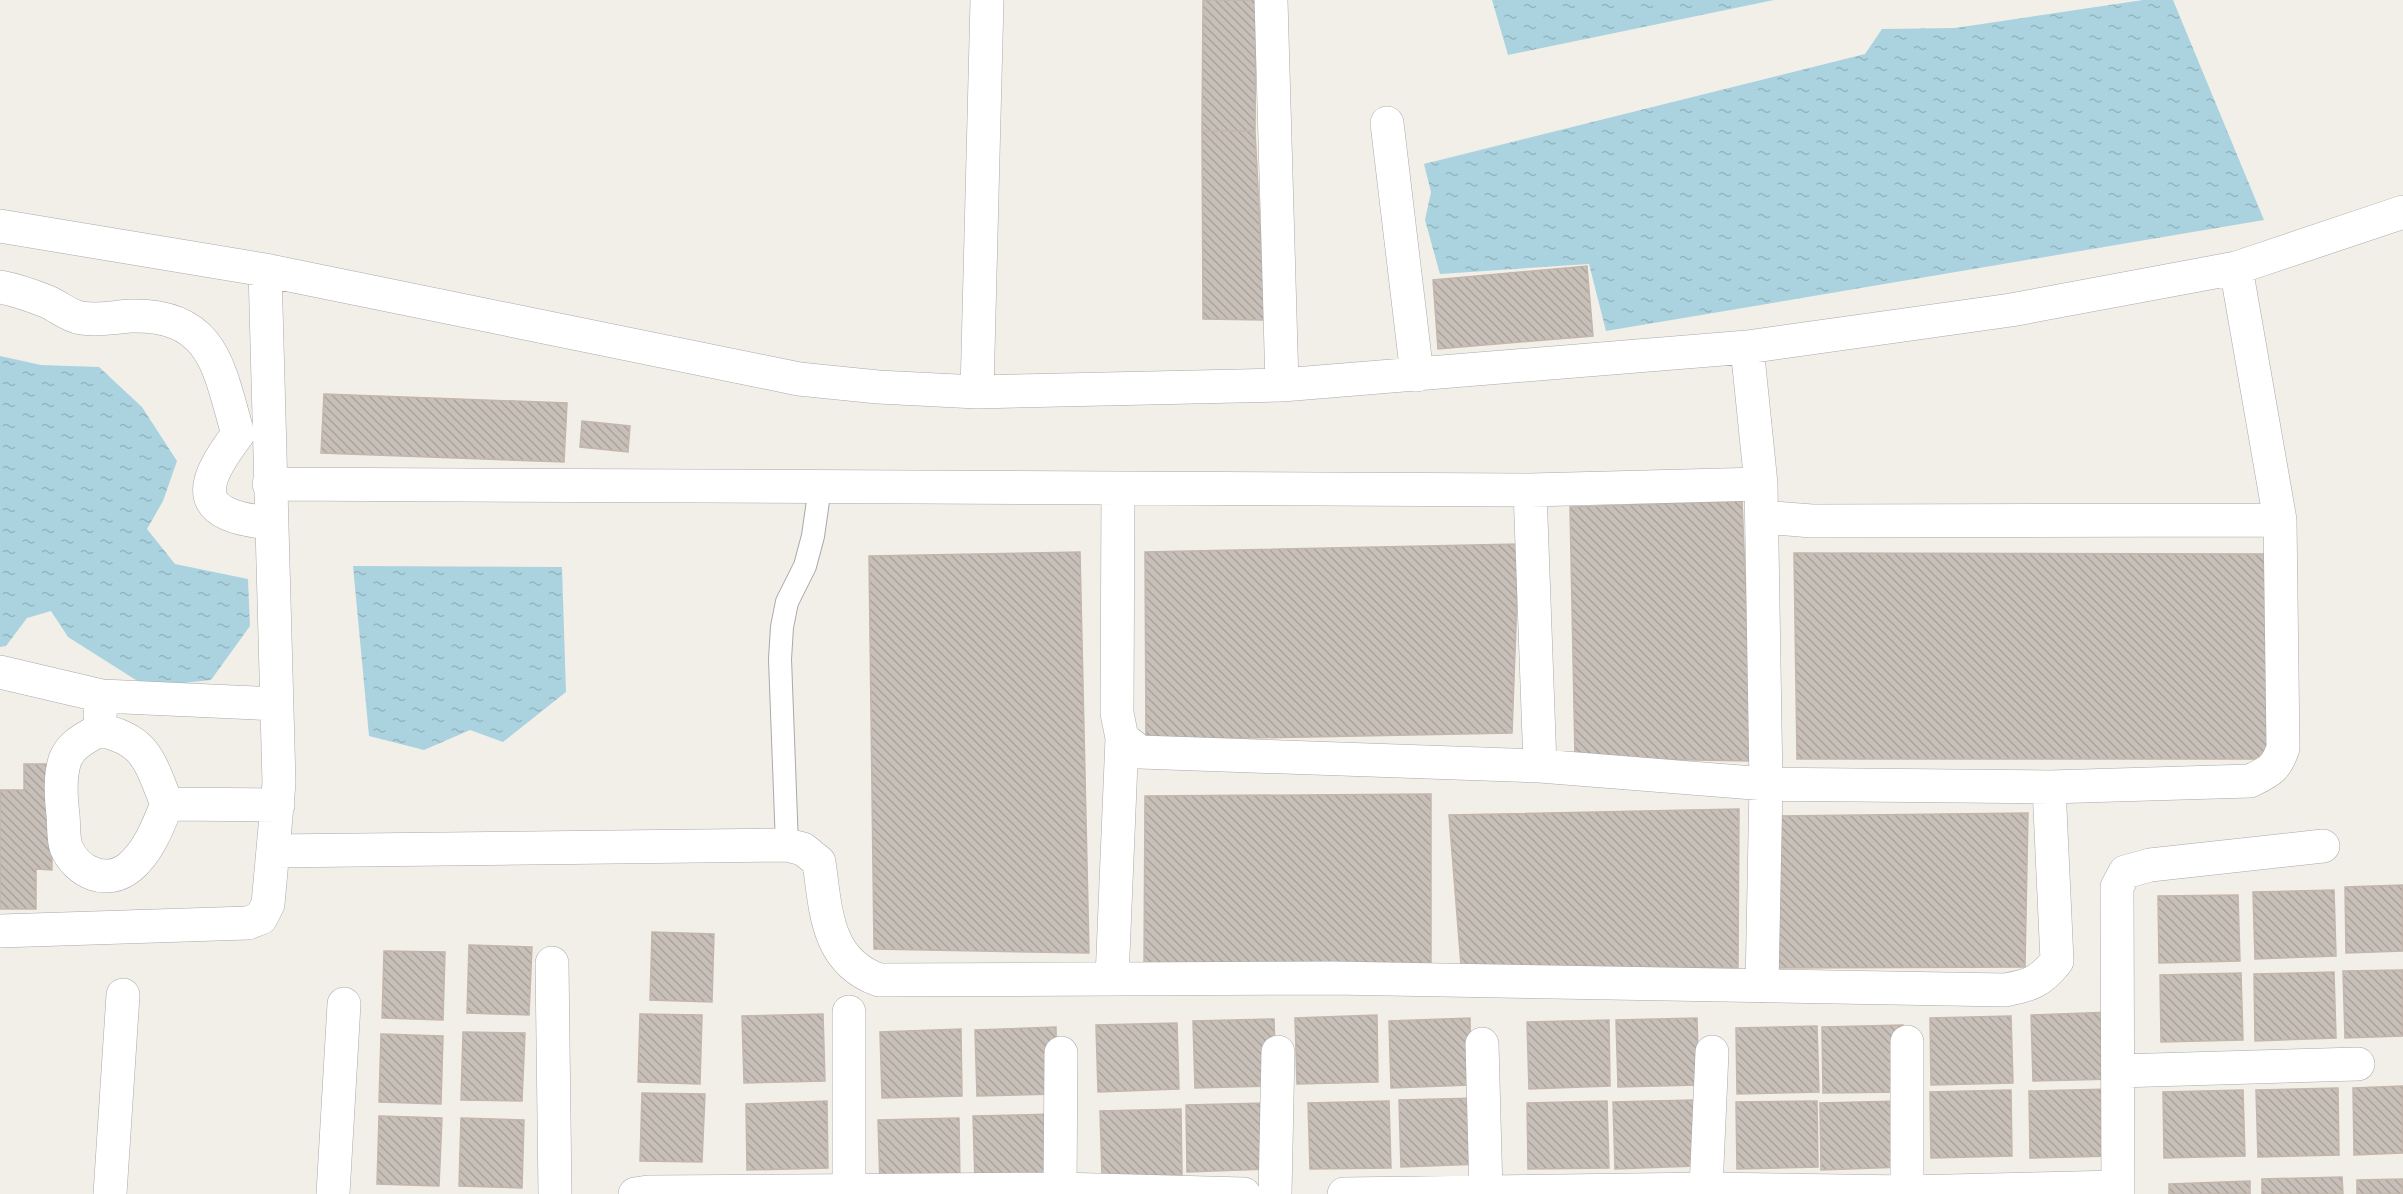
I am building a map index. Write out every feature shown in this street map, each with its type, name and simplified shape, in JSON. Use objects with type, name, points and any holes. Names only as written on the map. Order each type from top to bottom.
[{"type":"street","points":[[977,392],[987,0]]},
{"type":"street","points":[[1271,0],[1282,385]]},
{"type":"street","points":[[1387,123],[1417,375]]},
{"type":"street","points":[[0,226],[265,270],[799,379],[878,387],[977,392],[1282,385],[1748,347],[2011,310],[2236,268],[2403,212]]},
{"type":"street","points":[[1122,738],[1140,752],[1540,766],[1766,784],[2049,787],[2250,780],[2278,764],[2283,748],[2280,520],[2236,268]]},
{"type":"street","points":[[253,436],[265,270]]},
{"type":"street","points":[[0,287],[49,303],[76,317],[100,321],[131,316],[164,320],[182,326],[203,340],[216,360],[253,436],[269,484],[278,805],[268,904],[261,918],[248,922],[0,931]]},
{"type":"street","points":[[1748,347],[1762,517],[1766,784],[1762,986]]},
{"type":"street","points":[[253,436],[219,459],[209,478],[211,496],[218,511],[229,516],[271,523]]},
{"type":"street","points":[[269,484],[1530,490],[1761,484]]},
{"type":"street","points":[[1112,979],[1122,738],[1117,713],[1118,488]]},
{"type":"street","points":[[1530,490],[1540,766]]},
{"type":"street","points":[[1762,517],[1812,521],[2280,520]]},
{"type":"street","points":[[0,672],[102,696],[276,704]]},
{"type":"street","points":[[99,730],[102,696]]},
{"type":"street","points":[[99,730],[122,734],[133,742],[148,760],[167,804],[141,856],[128,868],[109,877],[85,872],[66,846],[61,800],[65,760],[76,743],[99,730]]},
{"type":"street","points":[[273,850],[787,845],[803,849],[819,862],[830,931],[837,947],[860,973],[879,980],[1333,978],[2005,990],[2027,986],[2043,978],[2057,961],[2049,787]]},
{"type":"street","points":[[167,804],[278,805]]},
{"type":"street","points":[[1344,1194],[1706,1189],[1805,1192],[2118,1191],[2117,887],[2126,872],[2150,865],[2323,846]]},
{"type":"street","points":[[552,963],[555,1194]]},
{"type":"street","points":[[110,1194],[123,995]]},
{"type":"street","points":[[333,1194],[344,1004]]},
{"type":"street","points":[[849,1012],[849,1191]]},
{"type":"street","points":[[1907,1042],[1907,1192]]},
{"type":"street","points":[[1482,1044],[1486,1192]]},
{"type":"street","points":[[1275,1194],[1278,1052]]},
{"type":"street","points":[[1706,1189],[1712,1052]]},
{"type":"street","points":[[1060,1189],[1061,1053]]},
{"type":"street","points":[[2118,1071],[2358,1064]]},
{"type":"street","points":[[635,1194],[648,1192],[1060,1189],[1244,1194]]},
{"type":"lane","points":[[787,845],[780,659],[782,627],[787,602],[805,566],[820,487]]},
{"type":"water","points":[[1492,0],[1774,0],[1508,55]]},
{"type":"water","points":[[2143,0],[2173,0],[2264,220],[1606,331],[1589,264],[1440,274],[1425,220],[1431,192],[1424,164],[1865,54],[1882,29],[1955,28]]},
{"type":"water","points":[[0,356],[41,365],[99,367],[142,407],[177,461],[163,501],[147,529],[175,564],[248,579],[250,626],[211,680],[147,687],[68,637],[51,611],[27,618],[6,646],[0,647]]},
{"type":"water","points":[[353,566],[562,567],[566,692],[503,742],[470,730],[424,750],[369,736]]},
{"type":"building","points":[[1203,0],[1256,0],[1255,131],[1202,131]]},
{"type":"building","points":[[1202,131],[1255,131],[1265,320],[1203,319]]},
{"type":"building","points":[[1587,266],[1593,336],[1438,349],[1433,280]]},
{"type":"building","points":[[324,394],[567,403],[564,462],[321,453]]},
{"type":"building","points":[[582,421],[630,426],[628,452],[580,447]]},
{"type":"building","points":[[1742,501],[1753,761],[1575,758],[1570,507]]},
{"type":"building","points":[[1519,544],[1512,733],[1146,740],[1145,552]]},
{"type":"building","points":[[1080,552],[1089,953],[874,949],[869,556]]},
{"type":"building","points":[[1794,553],[2267,554],[2271,759],[1797,759]]},
{"type":"building","points":[[24,764],[51,764],[52,870],[36,869],[36,909],[0,909],[0,790],[24,790]]},
{"type":"building","points":[[1431,794],[1431,966],[1144,967],[1145,796]]},
{"type":"building","points":[[1739,809],[1738,968],[1461,965],[1449,815]]},
{"type":"building","points":[[2028,813],[2025,967],[1775,968],[1769,816]]},
{"type":"building","points":[[2403,885],[2403,951],[2346,953],[2345,887]]},
{"type":"building","points":[[2334,890],[2336,956],[2255,959],[2253,892]]},
{"type":"building","points":[[2238,895],[2240,961],[2159,963],[2158,896]]},
{"type":"building","points":[[652,932],[714,934],[712,1002],[650,1000]]},
{"type":"building","points":[[469,945],[532,947],[529,1015],[467,1013]]},
{"type":"building","points":[[384,951],[445,952],[443,1020],[382,1018]]},
{"type":"building","points":[[2403,970],[2403,1036],[2345,1038],[2343,971]]},
{"type":"building","points":[[2334,972],[2336,1038],[2255,1041],[2254,974]]},
{"type":"building","points":[[2241,973],[2243,1040],[2161,1042],[2160,975]]},
{"type":"building","points":[[2112,1012],[2114,1079],[2033,1081],[2031,1015]]},
{"type":"building","points":[[640,1014],[702,1015],[700,1084],[638,1082]]},
{"type":"building","points":[[823,1014],[825,1081],[744,1083],[742,1016]]},
{"type":"building","points":[[1377,1015],[1378,1082],[1297,1084],[1295,1018]]},
{"type":"building","points":[[2011,1016],[2013,1083],[1931,1085],[1930,1018]]},
{"type":"building","points":[[1470,1018],[1471,1085],[1391,1088],[1389,1021]]},
{"type":"building","points":[[1697,1018],[1699,1085],[1618,1087],[1616,1020]]},
{"type":"building","points":[[1274,1019],[1276,1086],[1195,1088],[1193,1021]]},
{"type":"building","points":[[1609,1020],[1610,1086],[1529,1089],[1527,1022]]},
{"type":"building","points":[[1177,1023],[1179,1089],[1098,1092],[1096,1025]]},
{"type":"building","points":[[1903,1025],[1904,1092],[1823,1093],[1822,1027]]},
{"type":"building","points":[[1817,1026],[1819,1092],[1737,1094],[1736,1028]]},
{"type":"building","points":[[1056,1027],[1057,1094],[977,1096],[975,1030]]},
{"type":"building","points":[[961,1029],[962,1096],[882,1098],[880,1032]]},
{"type":"building","points":[[463,1032],[525,1033],[522,1101],[461,1100]]},
{"type":"building","points":[[381,1034],[443,1036],[441,1104],[379,1102]]},
{"type":"building","points":[[2403,1086],[2403,1153],[2354,1155],[2353,1088]]},
{"type":"building","points":[[2338,1088],[2339,1155],[2258,1157],[2256,1090]]},
{"type":"building","points":[[2110,1089],[2112,1156],[2030,1158],[2029,1091]]},
{"type":"building","points":[[2011,1090],[2012,1156],[1931,1158],[1930,1092]]},
{"type":"building","points":[[2243,1090],[2245,1156],[2164,1158],[2163,1092]]},
{"type":"building","points":[[642,1093],[705,1094],[702,1162],[640,1161]]},
{"type":"building","points":[[1479,1098],[1481,1164],[1401,1167],[1399,1100]]},
{"type":"building","points":[[1694,1100],[1695,1166],[1615,1169],[1613,1102]]},
{"type":"building","points":[[827,1101],[828,1168],[747,1170],[746,1104]]},
{"type":"building","points":[[1389,1101],[1391,1168],[1310,1169],[1308,1103]]},
{"type":"building","points":[[1607,1101],[1609,1168],[1528,1169],[1527,1103]]},
{"type":"building","points":[[1817,1101],[1818,1167],[1737,1169],[1736,1102]]},
{"type":"building","points":[[1901,1101],[1902,1167],[1821,1170],[1820,1103]]},
{"type":"building","points":[[1266,1103],[1268,1169],[1187,1172],[1186,1105]]},
{"type":"building","points":[[1181,1109],[1182,1175],[1102,1177],[1100,1111]]},
{"type":"building","points":[[1054,1114],[1056,1180],[975,1182],[973,1116]]},
{"type":"building","points":[[379,1116],[442,1118],[439,1186],[377,1184]]},
{"type":"building","points":[[461,1118],[524,1120],[522,1188],[459,1186]]},
{"type":"building","points":[[959,1118],[960,1184],[880,1186],[878,1120]]},
{"type":"building","points":[[2342,1177],[2343,1194],[2262,1194],[2262,1179]]},
{"type":"building","points":[[2403,1179],[2403,1194],[2357,1194],[2357,1180]]},
{"type":"building","points":[[2250,1181],[2250,1194],[2169,1194],[2169,1184]]}]
